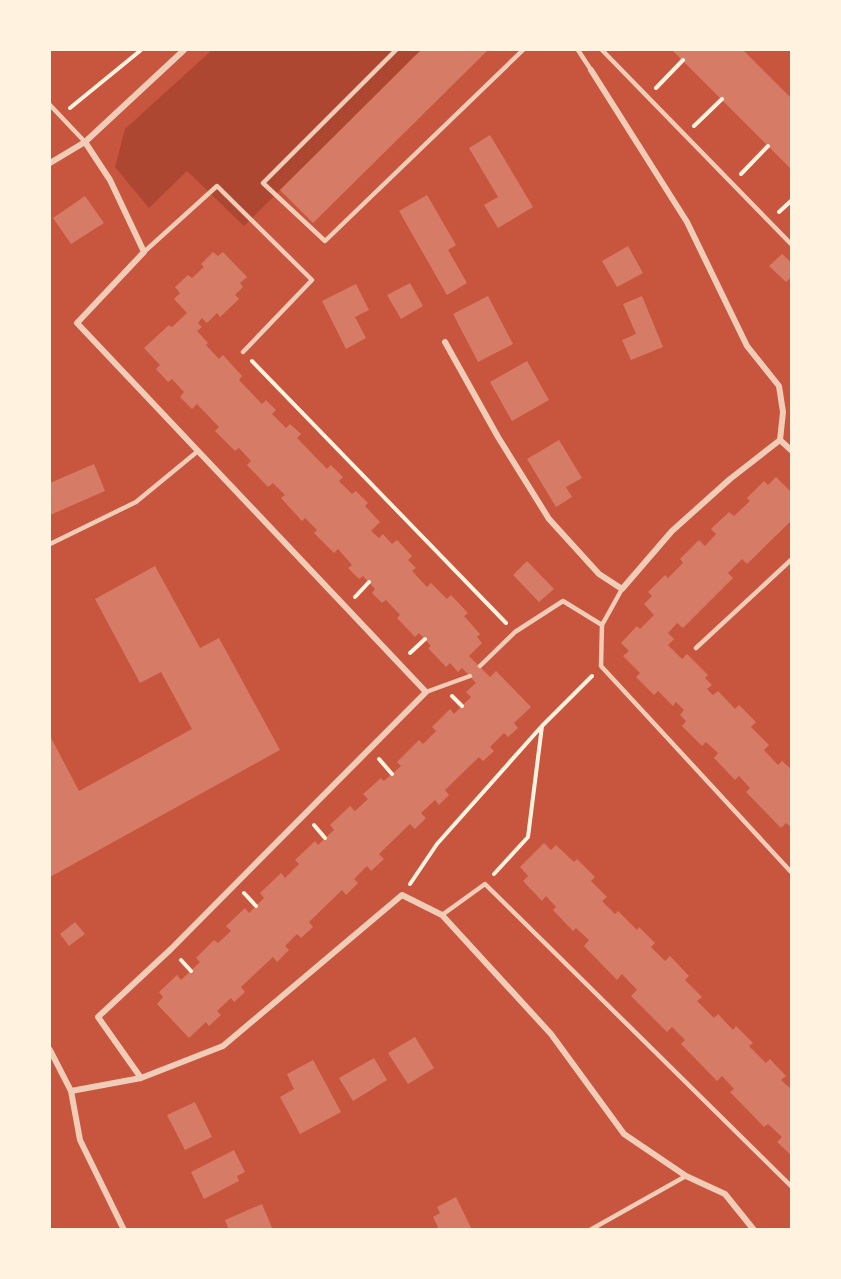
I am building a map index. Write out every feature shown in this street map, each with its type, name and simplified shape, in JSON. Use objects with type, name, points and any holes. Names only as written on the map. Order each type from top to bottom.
[{"type":"street","points":[[50,164],[85,142],[183,50]]},
{"type":"street","points":[[445,342],[498,437],[549,519],[599,574],[621,589],[672,531],[730,479],[780,440],[783,412],[779,386],[747,346],[687,222],[591,70]]},
{"type":"street","points":[[85,142],[110,180],[144,252],[77,322],[426,692],[171,949],[98,1017],[141,1078]]},
{"type":"street","points":[[780,440],[792,451]]},
{"type":"street","points":[[71,1090],[141,1078],[224,1046],[402,895],[442,915],[551,1034],[624,1134],[686,1176],[724,1194],[754,1230]]},
{"type":"street","points":[[50,1050],[71,1090],[80,1140],[124,1230]]},
{"type":"lane","points":[[396,50],[263,183],[325,241],[523,50]]},
{"type":"lane","points":[[578,50],[591,70]]},
{"type":"lane","points":[[602,50],[792,245]]},
{"type":"lane","points":[[50,105],[85,142]]},
{"type":"lane","points":[[144,252],[217,186],[312,280],[243,352]]},
{"type":"lane","points":[[50,544],[136,502],[198,452]]},
{"type":"lane","points":[[696,648],[792,559]]},
{"type":"lane","points":[[621,589],[602,625],[601,666],[792,873]]},
{"type":"lane","points":[[480,666],[515,632],[562,601],[602,625]]},
{"type":"lane","points":[[426,692],[470,676]]},
{"type":"lane","points":[[442,915],[485,884],[792,1187]]},
{"type":"lane","points":[[590,1230],[686,1176]]},
{"type":"path","points":[[60,116],[141,50]]},
{"type":"path","points":[[647,96],[683,60]]},
{"type":"path","points":[[685,135],[722,99]]},
{"type":"path","points":[[732,183],[768,147]]},
{"type":"path","points":[[243,352],[515,632]]},
{"type":"path","points":[[399,664],[425,639]]},
{"type":"path","points":[[402,895],[437,844],[542,726],[601,666]]},
{"type":"path","points":[[485,884],[528,837],[542,726]]},
{"type":"shaded area","points":[[212,50],[421,50],[244,226],[187,171],[149,208],[115,167],[125,129]]},
{"type":"building","points":[[421,50],[488,50],[313,223],[280,190]]},
{"type":"building","points":[[672,50],[743,50],[792,99],[792,170]]},
{"type":"building","points":[[490,135],[533,207],[498,228],[484,205],[498,197],[469,148]]},
{"type":"building","points":[[427,195],[456,245],[448,250],[467,283],[447,295],[399,211]]},
{"type":"building","points":[[85,196],[104,223],[71,244],[53,218]]},
{"type":"building","points":[[628,246],[643,273],[617,287],[602,261]]},
{"type":"building","points":[[213,252],[218,256],[223,252],[247,277],[240,283],[243,287],[235,295],[239,299],[220,317],[217,313],[207,323],[202,318],[198,323],[202,327],[197,331],[208,343],[206,345],[219,359],[223,355],[242,376],[239,380],[262,404],[266,400],[276,410],[272,414],[286,428],[290,424],[301,434],[297,438],[327,469],[331,465],[343,477],[339,481],[352,494],[356,491],[368,503],[365,506],[380,522],[371,531],[379,538],[383,534],[392,544],[397,540],[412,556],[408,560],[416,568],[412,571],[427,587],[431,583],[447,599],[451,595],[468,613],[464,616],[480,634],[477,637],[482,643],[469,656],[490,677],[496,671],[531,707],[514,723],[518,728],[508,737],[504,733],[490,747],[494,751],[483,761],[479,757],[445,790],[449,795],[439,805],[435,800],[421,813],[426,818],[415,829],[410,824],[379,854],[384,859],[371,871],[367,866],[354,879],[358,883],[346,895],[342,890],[309,922],[313,927],[301,938],[297,934],[285,946],[289,950],[277,962],[273,957],[241,987],[245,992],[234,1002],[231,998],[217,1011],[221,1015],[209,1026],[206,1022],[189,1038],[157,1004],[163,997],[159,992],[177,975],[181,980],[200,962],[196,958],[214,940],[218,943],[231,931],[226,926],[245,908],[249,913],[264,898],[260,893],[281,873],[285,878],[299,864],[295,860],[315,841],[318,845],[334,830],[330,825],[350,806],[355,811],[368,799],[363,794],[381,778],[384,781],[401,766],[397,762],[419,740],[423,744],[436,731],[432,727],[450,709],[454,714],[471,697],[466,692],[476,683],[462,668],[458,672],[450,663],[446,667],[428,648],[431,646],[419,633],[415,637],[397,618],[400,615],[386,600],[382,603],[372,593],[375,589],[363,576],[359,579],[348,568],[352,565],[338,549],[334,553],[314,533],[317,530],[305,518],[302,521],[281,498],[285,495],[273,483],[268,487],[247,465],[251,461],[239,448],[235,451],[215,431],[219,427],[197,404],[192,409],[180,397],[184,392],[172,379],[168,382],[156,369],[160,365],[144,348],[169,325],[172,327],[187,313],[174,299],[180,293],[175,287],[188,275],[192,278],[204,267],[201,264]]},
{"type":"building","points":[[782,254],[792,263],[792,276],[786,282],[769,266]]},
{"type":"building","points":[[410,283],[423,306],[401,319],[387,295]]},
{"type":"building","points":[[356,284],[369,310],[355,317],[366,338],[346,349],[322,301]]},
{"type":"building","points":[[488,296],[513,344],[478,362],[453,314]]},
{"type":"building","points":[[642,296],[663,347],[631,360],[622,340],[636,334],[623,304]]},
{"type":"building","points":[[527,361],[549,400],[512,421],[490,382]]},
{"type":"building","points":[[559,440],[582,478],[566,487],[572,497],[556,507],[527,459]]},
{"type":"building","points":[[94,464],[105,491],[50,515],[50,483]]},
{"type":"building","points":[[776,477],[792,493],[792,520],[747,564],[742,559],[728,573],[733,578],[683,628],[677,623],[668,633],[674,639],[668,645],[682,659],[687,654],[708,675],[705,678],[712,685],[707,689],[713,695],[718,691],[735,709],[739,705],[756,722],[751,727],[769,745],[764,750],[778,765],[782,761],[792,770],[792,828],[786,823],[781,828],[746,792],[750,788],[739,776],[735,780],[714,758],[718,753],[706,742],[702,746],[682,726],[686,721],[680,715],[684,710],[676,702],[673,706],[658,691],[654,695],[636,677],[640,673],[623,656],[629,651],[621,643],[637,626],[640,629],[654,615],[644,604],[652,596],[648,592],[665,575],[668,578],[683,563],[680,559],[699,540],[705,546],[716,534],[711,529],[729,512],[734,516],[750,501],[747,498],[764,481],[768,485]]},
{"type":"building","points":[[527,561],[554,589],[539,602],[513,575]]},
{"type":"building","points":[[155,566],[200,648],[219,638],[280,750],[50,877],[50,736],[79,791],[192,729],[161,672],[140,683],[95,599]]},
{"type":"building","points":[[544,843],[551,850],[556,845],[574,862],[577,859],[595,877],[591,881],[607,897],[602,901],[615,914],[618,911],[637,930],[639,927],[655,943],[651,947],[665,961],[670,956],[689,976],[685,980],[702,997],[697,1001],[714,1018],[718,1014],[733,1030],[736,1026],[753,1043],[749,1046],[766,1063],[770,1059],[786,1076],[781,1080],[792,1090],[792,1156],[777,1142],[782,1137],[768,1124],[764,1127],[730,1092],[734,1089],[722,1076],[717,1081],[681,1044],[685,1040],[672,1027],[667,1032],[631,996],[637,990],[622,974],[617,980],[584,946],[589,940],[576,928],[573,931],[553,910],[556,907],[546,896],[542,901],[523,881],[528,876],[520,867]]},
{"type":"building","points":[[75,922],[85,934],[69,946],[60,934]]},
{"type":"building","points":[[415,1037],[434,1068],[408,1084],[388,1053]]},
{"type":"building","points":[[374,1058],[387,1080],[353,1101],[339,1078]]},
{"type":"building","points":[[313,1060],[341,1112],[300,1134],[280,1097],[294,1089],[287,1074]]},
{"type":"building","points":[[195,1102],[212,1137],[185,1150],[167,1115]]},
{"type":"building","points":[[234,1150],[245,1172],[237,1176],[239,1181],[204,1199],[191,1172]]},
{"type":"building","points":[[456,1197],[472,1230],[434,1230],[438,1227],[433,1217],[440,1213],[437,1207]]},
{"type":"building","points":[[262,1204],[273,1230],[229,1230],[225,1220]]}]
